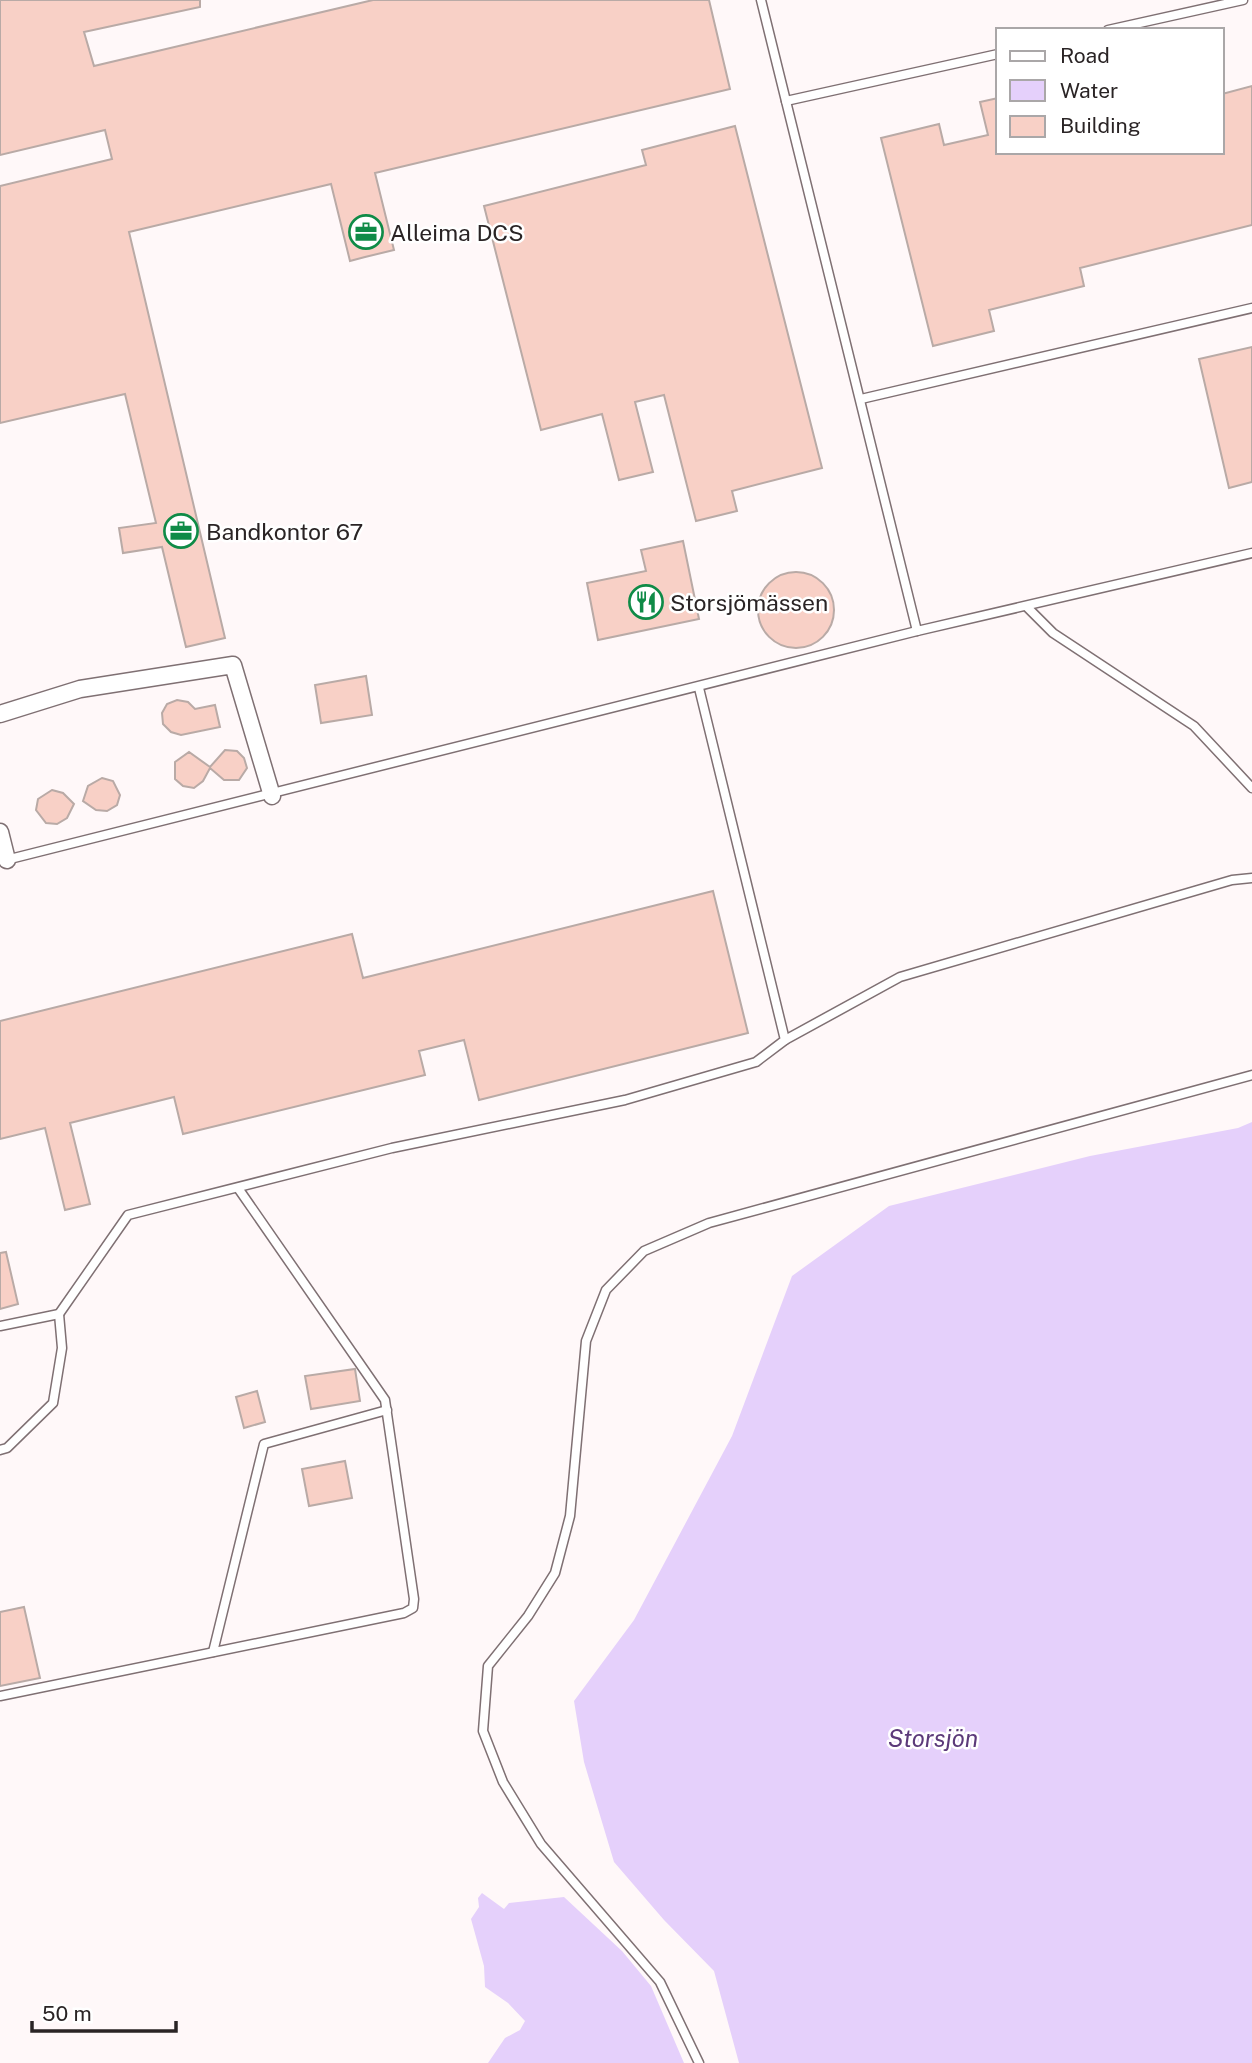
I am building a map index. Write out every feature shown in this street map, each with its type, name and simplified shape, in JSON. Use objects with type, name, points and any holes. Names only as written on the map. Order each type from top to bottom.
[{"type":"street","points":[[0,714],[80,689],[233,665],[272,796]]},
{"type":"street","points":[[0,832],[3,861]]},
{"type":"lane","points":[[761,0],[862,399],[917,631]]},
{"type":"lane","points":[[1117,28],[1243,0]]},
{"type":"lane","points":[[786,101],[996,54]]},
{"type":"lane","points":[[862,399],[1252,308]]},
{"type":"lane","points":[[3,861],[272,796],[917,631],[1252,553]]},
{"type":"lane","points":[[1027,607],[1053,633],[1194,726],[1252,788]]},
{"type":"lane","points":[[699,688],[785,1040]]},
{"type":"lane","points":[[0,1450],[7,1448],[53,1403],[62,1348],[59,1314],[128,1215],[392,1148],[625,1100],[756,1062],[785,1040],[900,977],[1232,880],[1252,878]]},
{"type":"lane","points":[[699,2063],[660,1982],[541,1843],[503,1782],[483,1731],[488,1665],[528,1616],[555,1573],[572,1502],[586,1341],[606,1290],[644,1251],[709,1223],[1252,1075]]},
{"type":"lane","points":[[0,1696],[404,1613],[413,1608],[385,1400],[238,1188]]},
{"type":"lane","points":[[0,1326],[59,1314]]},
{"type":"lane","points":[[213,1652],[264,1444],[387,1410]]},
{"type":"water","name":"Storsjön","points":[[1252,1122],[1252,2063],[739,2063],[714,1971],[664,1920],[614,1862],[584,1762],[574,1701],[634,1620],[732,1436],[792,1276],[889,1206],[1090,1156],[1238,1128]]},
{"type":"water","points":[[482,1893],[504,1909],[509,1903],[564,1897],[622,1951],[651,1986],[684,2063],[488,2063],[505,2038],[520,2030],[525,2021],[508,2003],[485,1987],[484,1966],[471,1919],[479,1907],[478,1898]]},
{"type":"building","points":[[0,0],[200,0],[200,7],[84,32],[94,66],[373,0],[709,0],[730,89],[375,173],[394,250],[350,261],[331,184],[129,232],[225,638],[186,647],[162,547],[123,553],[119,528],[156,523],[125,394],[0,423],[0,186],[112,159],[105,130],[0,155]]},
{"type":"building","points":[[1252,86],[1252,225],[1080,268],[1084,286],[989,310],[994,331],[933,346],[881,138],[939,124],[944,145],[988,135],[980,102],[996,98],[996,154],[1224,154],[1224,93]]},
{"type":"building","points":[[735,126],[822,468],[732,491],[737,511],[696,521],[664,395],[635,402],[653,472],[619,480],[602,414],[541,430],[484,206],[646,165],[642,150]]},
{"type":"building","points":[[1252,347],[1252,482],[1229,488],[1199,359]]},
{"type":"building","points":[[683,541],[699,619],[598,640],[587,583],[646,571],[641,550]]},
{"type":"building","points":[[796,572],[810,575],[823,583],[831,596],[834,610],[831,624],[823,637],[810,645],[796,648],[782,645],[769,637],[761,624],[758,610],[761,596],[769,583],[782,575]]},
{"type":"building","points":[[366,676],[372,715],[321,723],[315,685]]},
{"type":"building","points":[[177,700],[188,702],[195,709],[215,705],[220,727],[181,735],[171,732],[163,724],[162,713],[167,704]]},
{"type":"building","points":[[225,750],[237,751],[244,758],[247,768],[239,780],[224,780],[210,768],[203,781],[194,788],[183,786],[175,779],[175,762],[189,752],[210,767]]},
{"type":"building","points":[[102,778],[113,781],[120,795],[117,805],[107,811],[96,810],[83,801],[88,786]]},
{"type":"building","points":[[52,790],[63,793],[74,804],[67,818],[57,824],[46,823],[36,810],[38,799]]},
{"type":"building","points":[[713,891],[748,1033],[479,1100],[464,1040],[419,1051],[425,1075],[183,1134],[174,1097],[70,1123],[90,1204],[65,1210],[45,1128],[0,1139],[0,1021],[352,934],[363,978]]},
{"type":"building","points":[[6,1252],[18,1304],[0,1309],[0,1253]]},
{"type":"building","points":[[355,1369],[360,1401],[311,1409],[305,1376]]},
{"type":"building","points":[[257,1391],[265,1422],[244,1428],[236,1397]]},
{"type":"building","points":[[345,1461],[352,1498],[309,1506],[302,1469]]},
{"type":"building","points":[[24,1607],[40,1678],[0,1686],[0,1612]]},
{"type":"place","name":"Alleima DCS","points":[[366,232]]},
{"type":"place","name":"Bandkontor 67","points":[[181,531]]},
{"type":"place","name":"Storsjömässen","points":[[646,602]]}]
